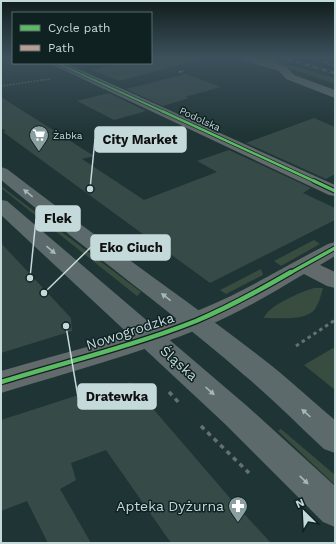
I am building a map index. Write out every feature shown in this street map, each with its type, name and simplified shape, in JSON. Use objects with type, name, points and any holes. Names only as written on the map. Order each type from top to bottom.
[{"type":"main road","points":[[1,172],[56,216],[196,321],[255,368],[335,439]]},
{"type":"main road","name":"Śląska","points":[[1,205],[236,415],[335,510]]},
{"type":"street","name":"Podolska","points":[[102,83],[335,190]]},
{"type":"street","points":[[307,83],[335,94]]},
{"type":"street","points":[[196,321],[260,290],[335,248]]},
{"type":"street","points":[[303,265],[335,281]]},
{"type":"street","name":"Nowogrodzka","points":[[1,382],[150,337],[196,321]]},
{"type":"path","points":[[1,86],[19,83]]},
{"type":"path","points":[[296,346],[335,320]]},
{"type":"path","points":[[202,426],[249,473]]},
{"type":"green space","points":[[1,186],[141,292],[137,296],[1,188]]},
{"type":"green space","points":[[314,240],[320,244],[281,266],[274,261]]},
{"type":"green space","points":[[261,269],[263,275],[226,294],[220,290]]},
{"type":"green space","points":[[314,288],[323,288],[318,304],[311,313],[292,318],[264,318],[267,313],[278,304],[302,292]]},
{"type":"green space","points":[[333,348],[335,349],[335,390],[304,365]]},
{"type":"green space","points":[[281,429],[335,475],[335,485],[278,431]]},
{"type":"building","points":[[148,83],[211,83],[221,87],[185,97],[189,98],[163,106],[126,89]]},
{"type":"building","points":[[109,93],[146,111],[114,120],[77,101]]},
{"type":"building","points":[[1,97],[94,156],[82,159],[144,200],[217,172],[197,161],[229,150],[311,188],[303,193],[335,208],[335,220],[210,283],[3,132],[6,131],[1,128]]},
{"type":"building","points":[[314,118],[335,127],[335,174],[326,179],[246,143]]},
{"type":"building","points":[[1,243],[71,318],[72,331],[1,353]]},
{"type":"building","points":[[130,382],[236,505],[271,543],[171,543],[106,450],[71,463],[76,480],[60,489],[91,543],[48,543],[27,501],[1,511],[1,420],[97,389],[110,393]]},
{"type":"cycle path","points":[[101,83],[335,191]]},
{"type":"cycle path","points":[[1,382],[123,346],[195,321],[249,296],[335,248]]},
{"type":"place","name":"Żabka","points":[[39,152]]},
{"type":"place","name":"City Market","points":[[90,189]]},
{"type":"place","name":"Flek","points":[[30,278]]},
{"type":"place","name":"Eko Ciuch","points":[[44,293]]},
{"type":"place","name":"Dratewka","points":[[66,326]]},
{"type":"place","name":"Apteka Dyżurna","points":[[238,523]]}]
